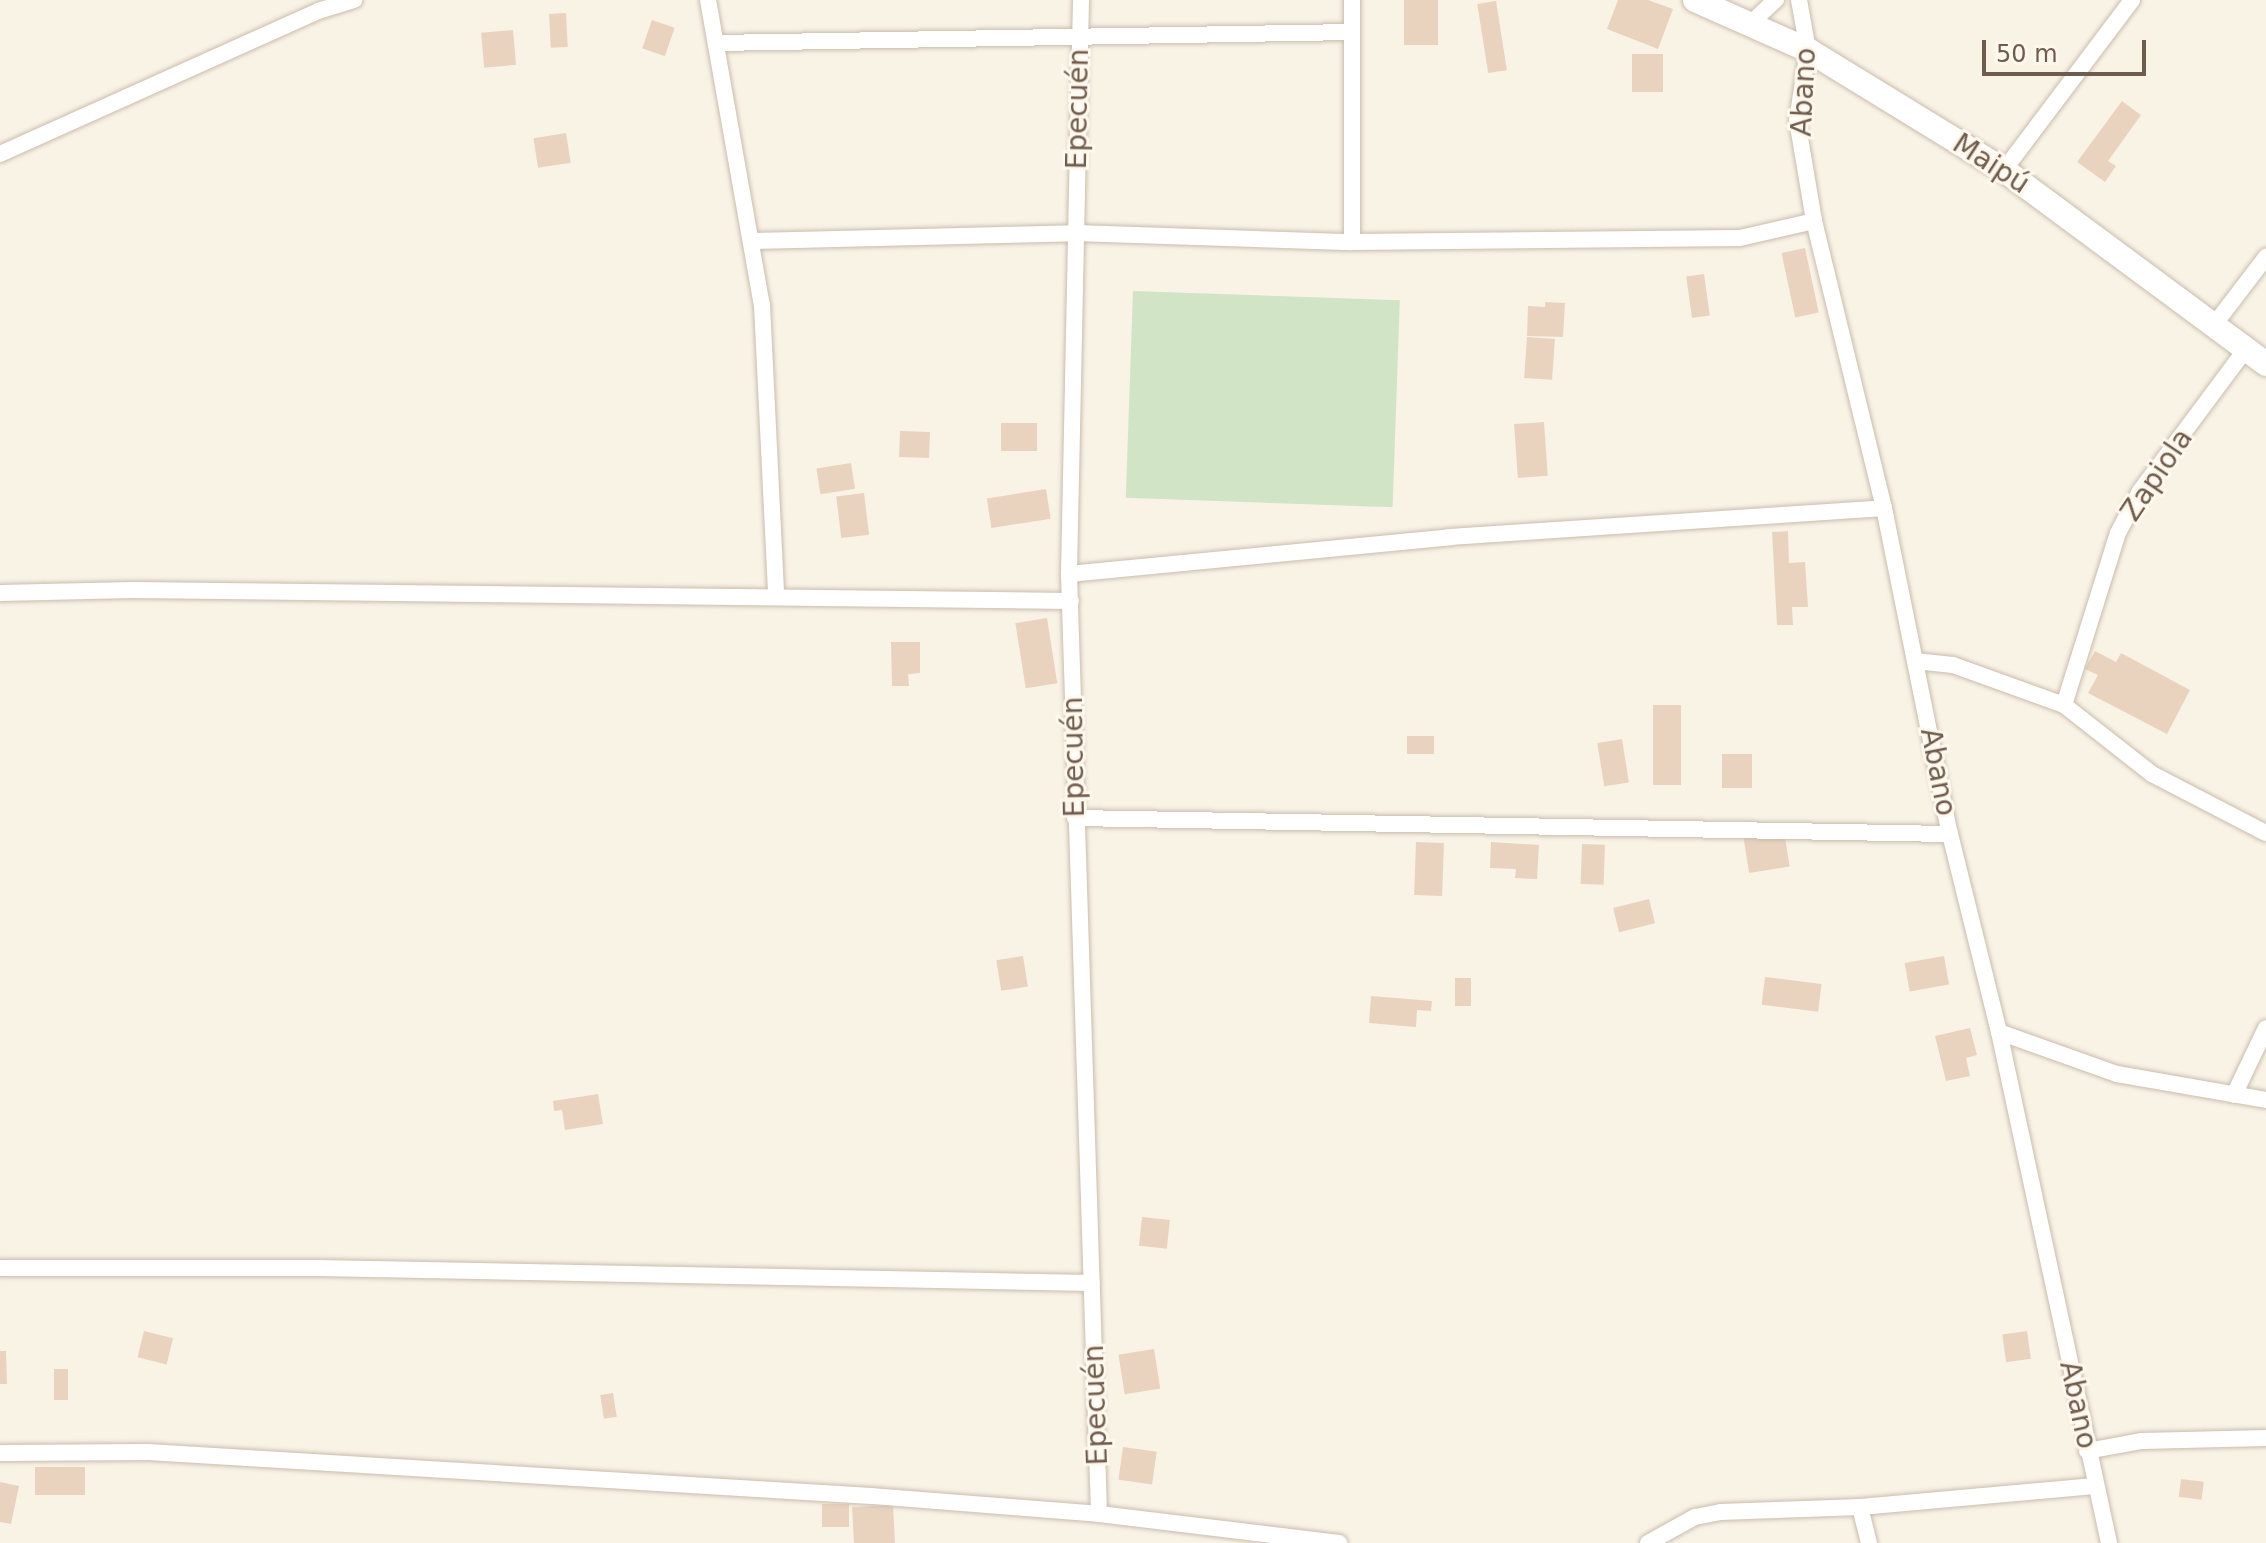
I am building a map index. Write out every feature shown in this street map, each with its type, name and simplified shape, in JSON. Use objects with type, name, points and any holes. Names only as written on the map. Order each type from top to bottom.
[{"type":"main road","name":"Maipú","points":[[1695,0],[1752,22],[1808,50],[2004,170],[2266,364]]},
{"type":"street","points":[[0,154],[318,11],[354,0]]},
{"type":"street","points":[[708,0],[762,305],[776,596]]},
{"type":"street","name":"Epecuén","points":[[1081,0],[1069,574],[1099,1514]]},
{"type":"street","points":[[1352,0],[1352,242]]},
{"type":"street","points":[[1752,22],[1776,0]]},
{"type":"street","name":"Abano","points":[[1799,0],[1808,50],[1797,120],[1814,221],[1884,508],[1950,834],[1999,1032],[2109,1543]]},
{"type":"street","points":[[2004,170],[2132,0]]},
{"type":"street","points":[[716,43],[1352,32]]},
{"type":"street","points":[[753,241],[1075,233],[1352,242],[1740,238],[1814,221]]},
{"type":"street","points":[[2214,325],[2266,257]]},
{"type":"street","name":"Zapiola","points":[[2064,705],[2118,533],[2132,505],[2246,349]]},
{"type":"street","points":[[1069,574],[1450,537],[1884,508]]},
{"type":"street","points":[[0,593],[133,590],[1071,601]]},
{"type":"street","points":[[1915,661],[1953,665],[2064,705],[2152,774],[2265,830]]},
{"type":"street","points":[[1075,818],[1950,834]]},
{"type":"street","points":[[2234,1095],[2266,1028]]},
{"type":"street","points":[[1999,1032],[2117,1074],[2266,1100]]},
{"type":"street","points":[[0,1268],[1092,1283]]},
{"type":"street","points":[[2087,1451],[2142,1441],[2266,1438]]},
{"type":"street","points":[[0,1453],[164,1453],[1099,1514],[1339,1543]]},
{"type":"street","points":[[1648,1543],[1695,1517],[1720,1512],[1860,1507],[2095,1486]]},
{"type":"street","points":[[1860,1507],[1869,1543]]},
{"type":"green space","points":[[1133,291],[1400,300],[1393,507],[1126,498]]},
{"type":"building","points":[[1404,0],[1438,0],[1438,45],[1404,45]]},
{"type":"building","points":[[1618,0],[1648,0],[1673,9],[1658,49],[1607,29]]},
{"type":"building","points":[[1496,1],[1507,70],[1488,73],[1477,4]]},
{"type":"building","points":[[566,13],[568,47],[551,48],[549,14]]},
{"type":"building","points":[[652,20],[675,28],[665,56],[642,48]]},
{"type":"building","points":[[513,30],[516,65],[484,68],[481,33]]},
{"type":"building","points":[[1632,54],[1663,54],[1663,92],[1632,92]]},
{"type":"building","points":[[2122,101],[2141,115],[2108,161],[2116,166],[2105,182],[2077,162]]},
{"type":"building","points":[[566,133],[571,163],[538,168],[533,138]]},
{"type":"building","points":[[1805,248],[1819,313],[1795,318],[1782,253]]},
{"type":"building","points":[[1704,274],[1710,316],[1692,318],[1686,277]]},
{"type":"building","points":[[1545,302],[1565,303],[1563,337],[1527,336],[1528,306],[1545,307]]},
{"type":"building","points":[[1527,337],[1555,339],[1552,380],[1524,378]]},
{"type":"building","points":[[1544,422],[1548,476],[1518,478],[1514,424]]},
{"type":"building","points":[[1001,423],[1037,423],[1037,451],[1001,451]]},
{"type":"building","points":[[900,431],[930,432],[929,458],[899,457]]},
{"type":"building","points":[[851,463],[855,489],[820,494],[816,468]]},
{"type":"building","points":[[1046,489],[1051,519],[991,528],[987,498]]},
{"type":"building","points":[[864,493],[869,535],[841,538],[836,496]]},
{"type":"building","points":[[1788,531],[1789,563],[1805,562],[1808,607],[1792,607],[1793,625],[1777,625],[1772,532]]},
{"type":"building","points":[[1047,618],[1057,683],[1026,688],[1015,623]]},
{"type":"building","points":[[891,642],[920,642],[920,673],[908,674],[909,686],[892,686]]},
{"type":"building","points":[[2095,651],[2116,662],[2121,653],[2190,690],[2167,734],[2088,693],[2098,675],[2085,669]]},
{"type":"building","points":[[1653,705],[1681,705],[1681,785],[1653,785]]},
{"type":"building","points":[[1407,736],[1434,736],[1434,754],[1407,754]]},
{"type":"building","points":[[1622,739],[1629,782],[1604,786],[1597,743]]},
{"type":"building","points":[[1722,754],[1752,754],[1752,788],[1722,788]]},
{"type":"building","points":[[1784,831],[1790,867],[1749,873],[1744,837]]},
{"type":"building","points":[[1416,842],[1444,843],[1442,896],[1414,895]]},
{"type":"building","points":[[1491,842],[1539,845],[1537,879],[1515,878],[1516,869],[1490,868]]},
{"type":"building","points":[[1582,844],[1605,845],[1604,885],[1581,884]]},
{"type":"building","points":[[1649,899],[1655,923],[1619,932],[1613,908]]},
{"type":"building","points":[[1023,956],[1028,987],[1001,991],[996,960]]},
{"type":"building","points":[[1944,956],[1949,985],[1910,992],[1905,963]]},
{"type":"building","points":[[1765,977],[1822,984],[1818,1012],[1762,1005]]},
{"type":"building","points":[[1455,978],[1471,978],[1471,1006],[1455,1006]]},
{"type":"building","points":[[1371,996],[1432,1001],[1431,1011],[1417,1010],[1416,1027],[1369,1023]]},
{"type":"building","points":[[1970,1028],[1977,1055],[1966,1058],[1970,1076],[1946,1081],[1935,1036]]},
{"type":"building","points":[[598,1094],[603,1124],[565,1130],[562,1110],[554,1111],[553,1101]]},
{"type":"building","points":[[1142,1217],[1170,1220],[1167,1249],[1139,1246]]},
{"type":"building","points":[[144,1331],[173,1338],[167,1364],[137,1357]]},
{"type":"building","points":[[2027,1331],[2031,1359],[2006,1362],[2002,1334]]},
{"type":"building","points":[[1154,1349],[1160,1389],[1125,1394],[1118,1355]]},
{"type":"building","points":[[0,1351],[6,1351],[7,1384],[0,1384]]},
{"type":"building","points":[[54,1369],[68,1369],[68,1400],[54,1400]]},
{"type":"building","points":[[613,1393],[617,1417],[604,1419],[600,1395]]},
{"type":"building","points":[[1123,1447],[1157,1452],[1152,1484],[1118,1480]]},
{"type":"building","points":[[35,1467],[85,1467],[85,1495],[35,1495]]},
{"type":"building","points":[[2181,1479],[2204,1482],[2202,1500],[2179,1497]]},
{"type":"building","points":[[0,1482],[19,1486],[11,1524],[0,1522]]},
{"type":"building","points":[[822,1504],[849,1504],[849,1527],[822,1527]]},
{"type":"building","points":[[893,1505],[895,1543],[854,1543],[852,1507]]}]
